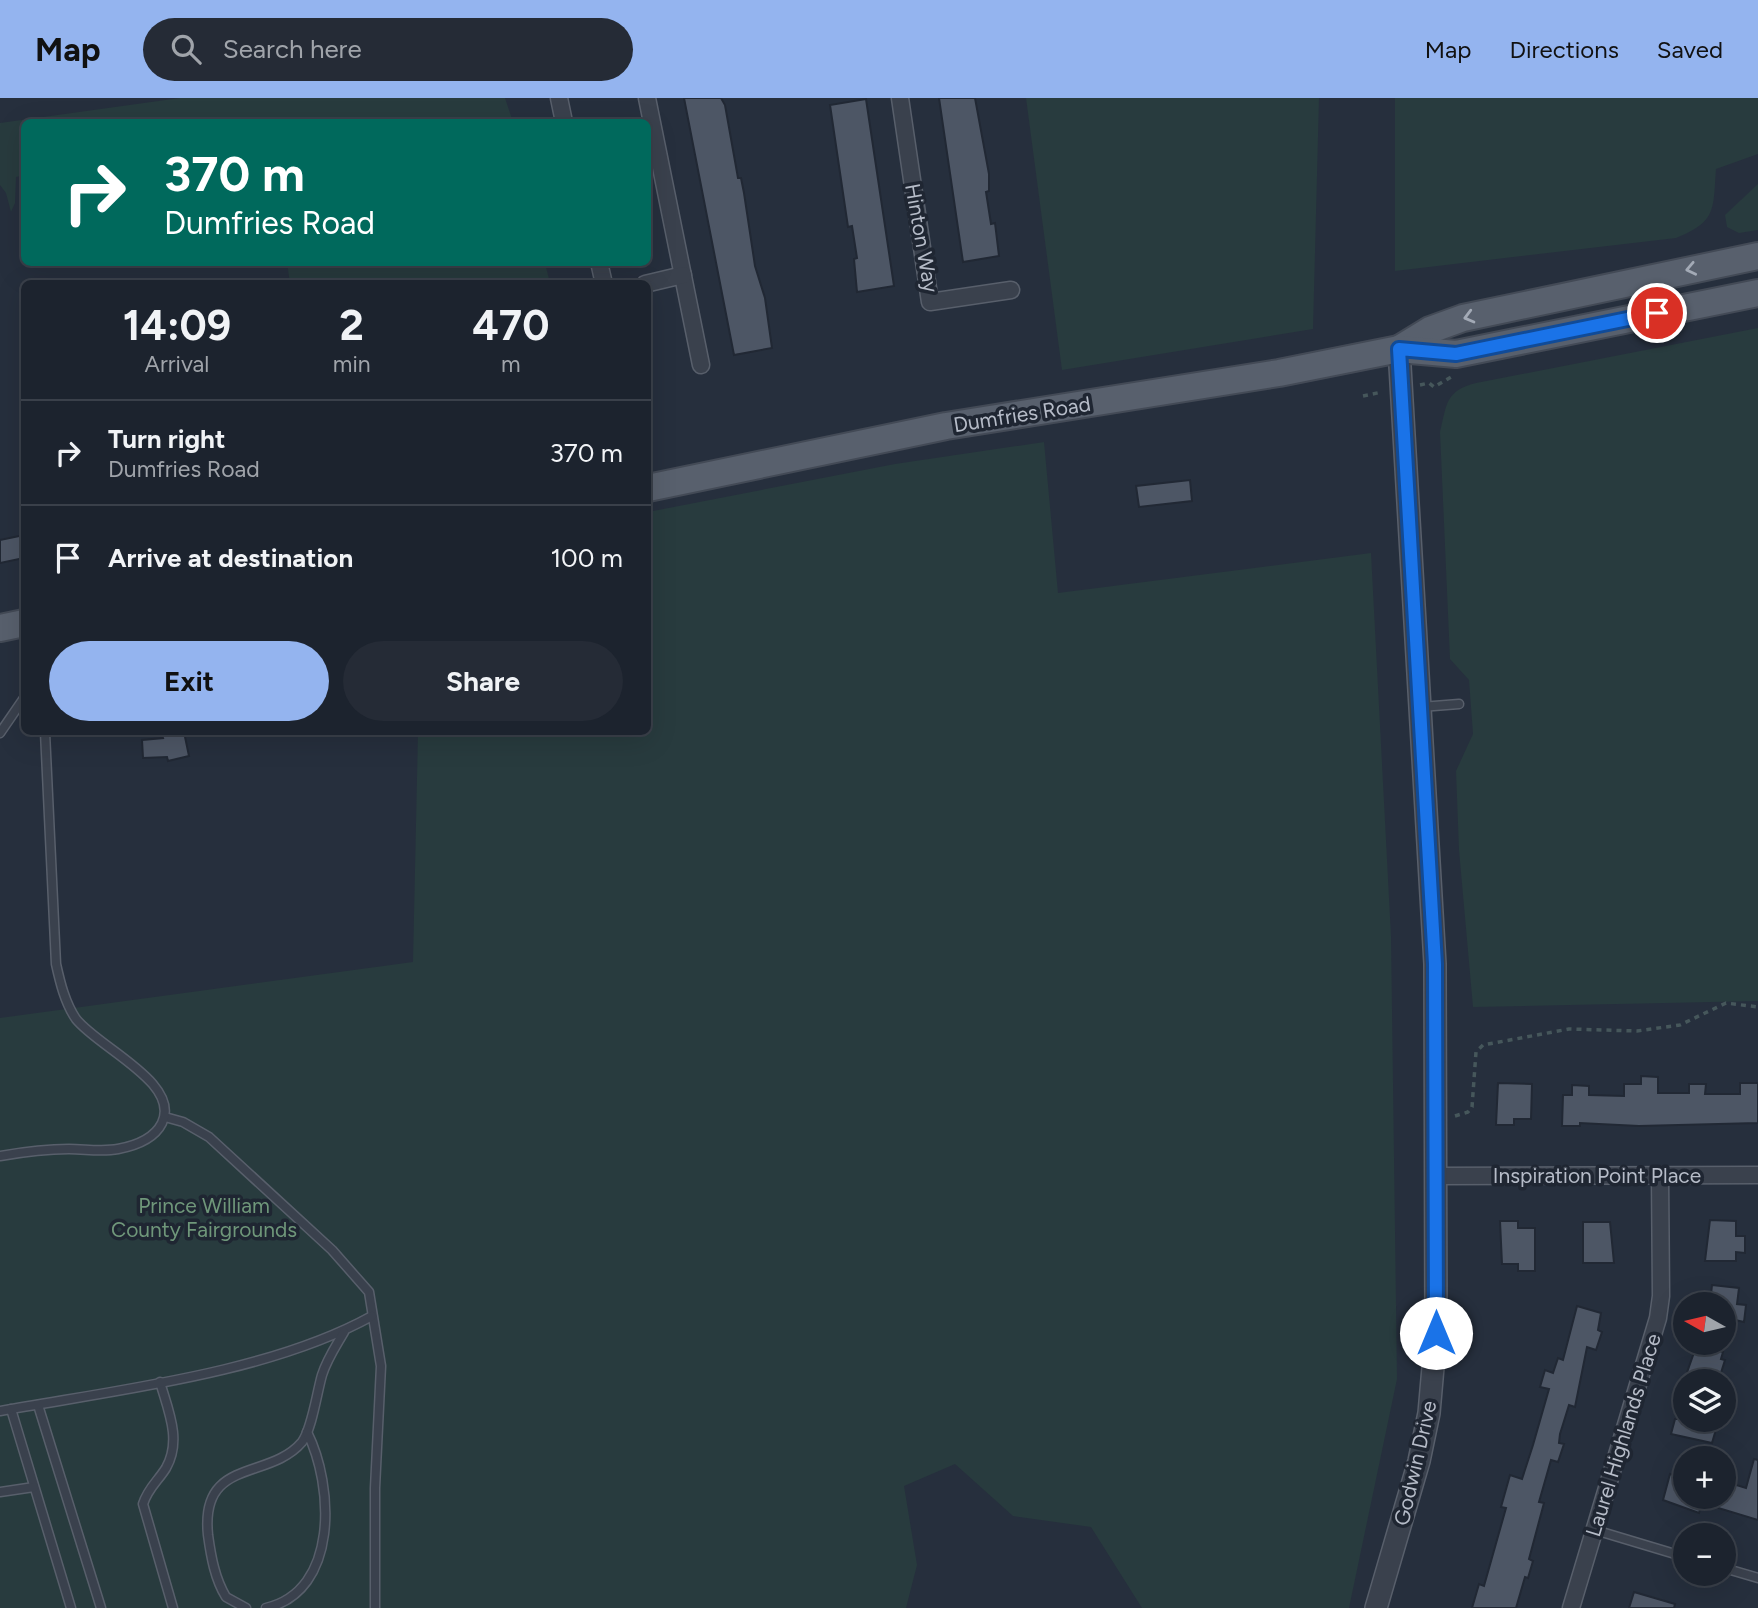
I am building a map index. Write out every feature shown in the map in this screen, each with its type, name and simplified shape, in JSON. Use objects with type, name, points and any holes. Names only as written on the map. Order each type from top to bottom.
[{"type":"main road","name":"Dumfries Road","points":[[1399,349],[1430,330],[1463,318],[1758,256]]},
{"type":"main road","name":"Dumfries Road","points":[[651,486],[946,426],[1279,373],[1399,349],[1456,354],[1758,293]]},
{"type":"main road","points":[[0,628],[21,624]]},
{"type":"street","points":[[647,98],[701,365]]},
{"type":"street","name":"Hinton Way","points":[[900,98],[930,302],[1011,290]]},
{"type":"street","points":[[651,283],[682,275]]},
{"type":"street","name":"Godwin Drive","points":[[1376,1608],[1419,1461],[1429,1413],[1436,1333],[1435,964],[1399,349]]},
{"type":"street","name":"Laurel Highlands Place","points":[[1571,1608],[1660,1307],[1660,1175]]},
{"type":"street","name":"Inspiration Point Place","points":[[1435,1176],[1758,1175]]},
{"type":"lane","points":[[0,733],[21,702]]},
{"type":"lane","points":[[1421,707],[1459,704]]},
{"type":"lane","points":[[0,1156],[29,1151],[118,1149],[153,1135],[165,1117],[164,1098],[159,1088],[95,1038],[76,1018],[60,983],[56,964],[45,735]]},
{"type":"lane","points":[[165,1117],[183,1122],[209,1137],[332,1250],[365,1286],[381,1366],[375,1488],[375,1608]]},
{"type":"lane","points":[[0,1411],[160,1382],[234,1365],[344,1332],[372,1316]]},
{"type":"lane","points":[[246,1608],[226,1597],[210,1555],[207,1524],[214,1494],[224,1482],[242,1471],[291,1451],[307,1432],[323,1372],[344,1332]]},
{"type":"lane","points":[[160,1382],[174,1432],[173,1453],[165,1470],[146,1492],[143,1504],[173,1608]]},
{"type":"lane","points":[[38,1405],[102,1608]]},
{"type":"lane","points":[[11,1409],[71,1608]]},
{"type":"lane","points":[[266,1608],[295,1597],[308,1584],[317,1568],[323,1543],[320,1466],[307,1432]]},
{"type":"lane","points":[[0,1492],[34,1487]]},
{"type":"lane","points":[[1595,1530],[1673,1553]]},
{"type":"lane","points":[[1736,1572],[1758,1578]]},
{"type":"path","points":[[1429,383],[1434,387]]},
{"type":"path","points":[[1453,1116],[1462,1115],[1472,1108],[1476,1052],[1483,1045],[1569,1029],[1637,1031],[1681,1025],[1726,1003],[1758,1007]]},
{"type":"green space","points":[[180,98],[505,98],[512,119],[29,119]]},
{"type":"green space","points":[[1026,98],[1319,98],[1313,329],[1062,370]]},
{"type":"green space","points":[[1395,98],[1758,98],[1758,154],[1716,169],[1713,204],[1706,220],[1676,238],[1395,271]]},
{"type":"green space","points":[[21,120],[21,176],[16,177],[15,203],[11,212],[6,193],[0,185],[0,123]]},
{"type":"green space","points":[[1758,184],[1758,230],[1739,233],[1727,227],[1725,215]]},
{"type":"green space","points":[[287,266],[546,266],[549,280],[290,280]]},
{"type":"green space","points":[[1758,328],[1758,1001],[1473,1007],[1459,850],[1456,771],[1473,734],[1469,680],[1450,659],[1440,432],[1446,406],[1458,390],[1476,383]]},
{"type":"green space","name":"Prince William County Fairgrounds","points":[[1044,442],[1058,593],[1371,553],[1391,936],[1397,1379],[1349,1608],[1142,1608],[1091,1527],[1013,1516],[955,1464],[904,1486],[917,1565],[906,1608],[0,1608],[0,1018],[413,962],[418,735],[651,735],[651,511],[895,464]]},
{"type":"building","points":[[684,98],[721,98],[725,105],[738,178],[741,178],[744,193],[755,266],[765,298],[772,348],[734,355]]},
{"type":"building","points":[[939,98],[975,98],[989,174],[989,191],[986,192],[991,224],[995,223],[999,256],[963,262]]},
{"type":"building","points":[[866,99],[894,286],[857,292],[854,259],[857,258],[852,226],[848,227],[830,105]]},
{"type":"building","points":[[1190,480],[1192,501],[1139,507],[1136,486]]},
{"type":"building","points":[[21,536],[21,559],[0,563],[0,540]]},
{"type":"building","points":[[162,735],[185,735],[189,756],[168,761],[167,757],[143,758],[142,740],[163,738]]},
{"type":"building","points":[[1641,1076],[1658,1077],[1658,1093],[1689,1093],[1689,1084],[1706,1084],[1705,1094],[1740,1094],[1740,1083],[1758,1083],[1758,1123],[1639,1126],[1580,1123],[1580,1126],[1562,1126],[1563,1095],[1572,1095],[1572,1085],[1589,1086],[1589,1095],[1624,1096],[1624,1084],[1641,1084]]},
{"type":"building","points":[[1498,1083],[1532,1084],[1531,1119],[1514,1119],[1514,1125],[1496,1125]]},
{"type":"building","points":[[1710,1220],[1736,1221],[1736,1236],[1745,1236],[1745,1253],[1736,1252],[1736,1261],[1705,1261]]},
{"type":"building","points":[[1500,1221],[1518,1221],[1518,1228],[1535,1228],[1535,1271],[1518,1271],[1518,1264],[1502,1264]]},
{"type":"building","points":[[1583,1222],[1610,1222],[1614,1263],[1583,1263]]},
{"type":"building","points":[[1712,1285],[1739,1288],[1737,1304],[1746,1305],[1744,1322],[1736,1320],[1736,1292],[1711,1292]]},
{"type":"building","points":[[1577,1306],[1601,1313],[1598,1330],[1602,1332],[1596,1350],[1587,1347],[1575,1407],[1569,1405],[1560,1434],[1559,1443],[1564,1444],[1558,1462],[1551,1460],[1539,1502],[1544,1503],[1529,1559],[1533,1561],[1528,1578],[1525,1577],[1516,1608],[1472,1608],[1479,1584],[1484,1586],[1506,1508],[1501,1507],[1510,1475],[1522,1479],[1533,1445],[1549,1389],[1540,1387],[1545,1370],[1553,1373],[1558,1358],[1563,1360]]},
{"type":"building","points":[[1693,1355],[1722,1355],[1721,1359],[1725,1360],[1722,1369],[1688,1369]]},
{"type":"building","points":[[1673,1426],[1673,1432],[1715,1432],[1712,1443],[1671,1434]]},
{"type":"building","points":[[1754,1459],[1758,1460],[1758,1520],[1722,1509],[1736,1509],[1736,1485],[1746,1488]]},
{"type":"building","points":[[1670,1474],[1673,1475],[1673,1504],[1663,1500]]},
{"type":"building","points":[[1634,1592],[1675,1604],[1674,1608],[1629,1608]]},
{"type":"route","points":[[1436,1333],[1435,964],[1399,349],[1456,354],[1657,313]]}]
